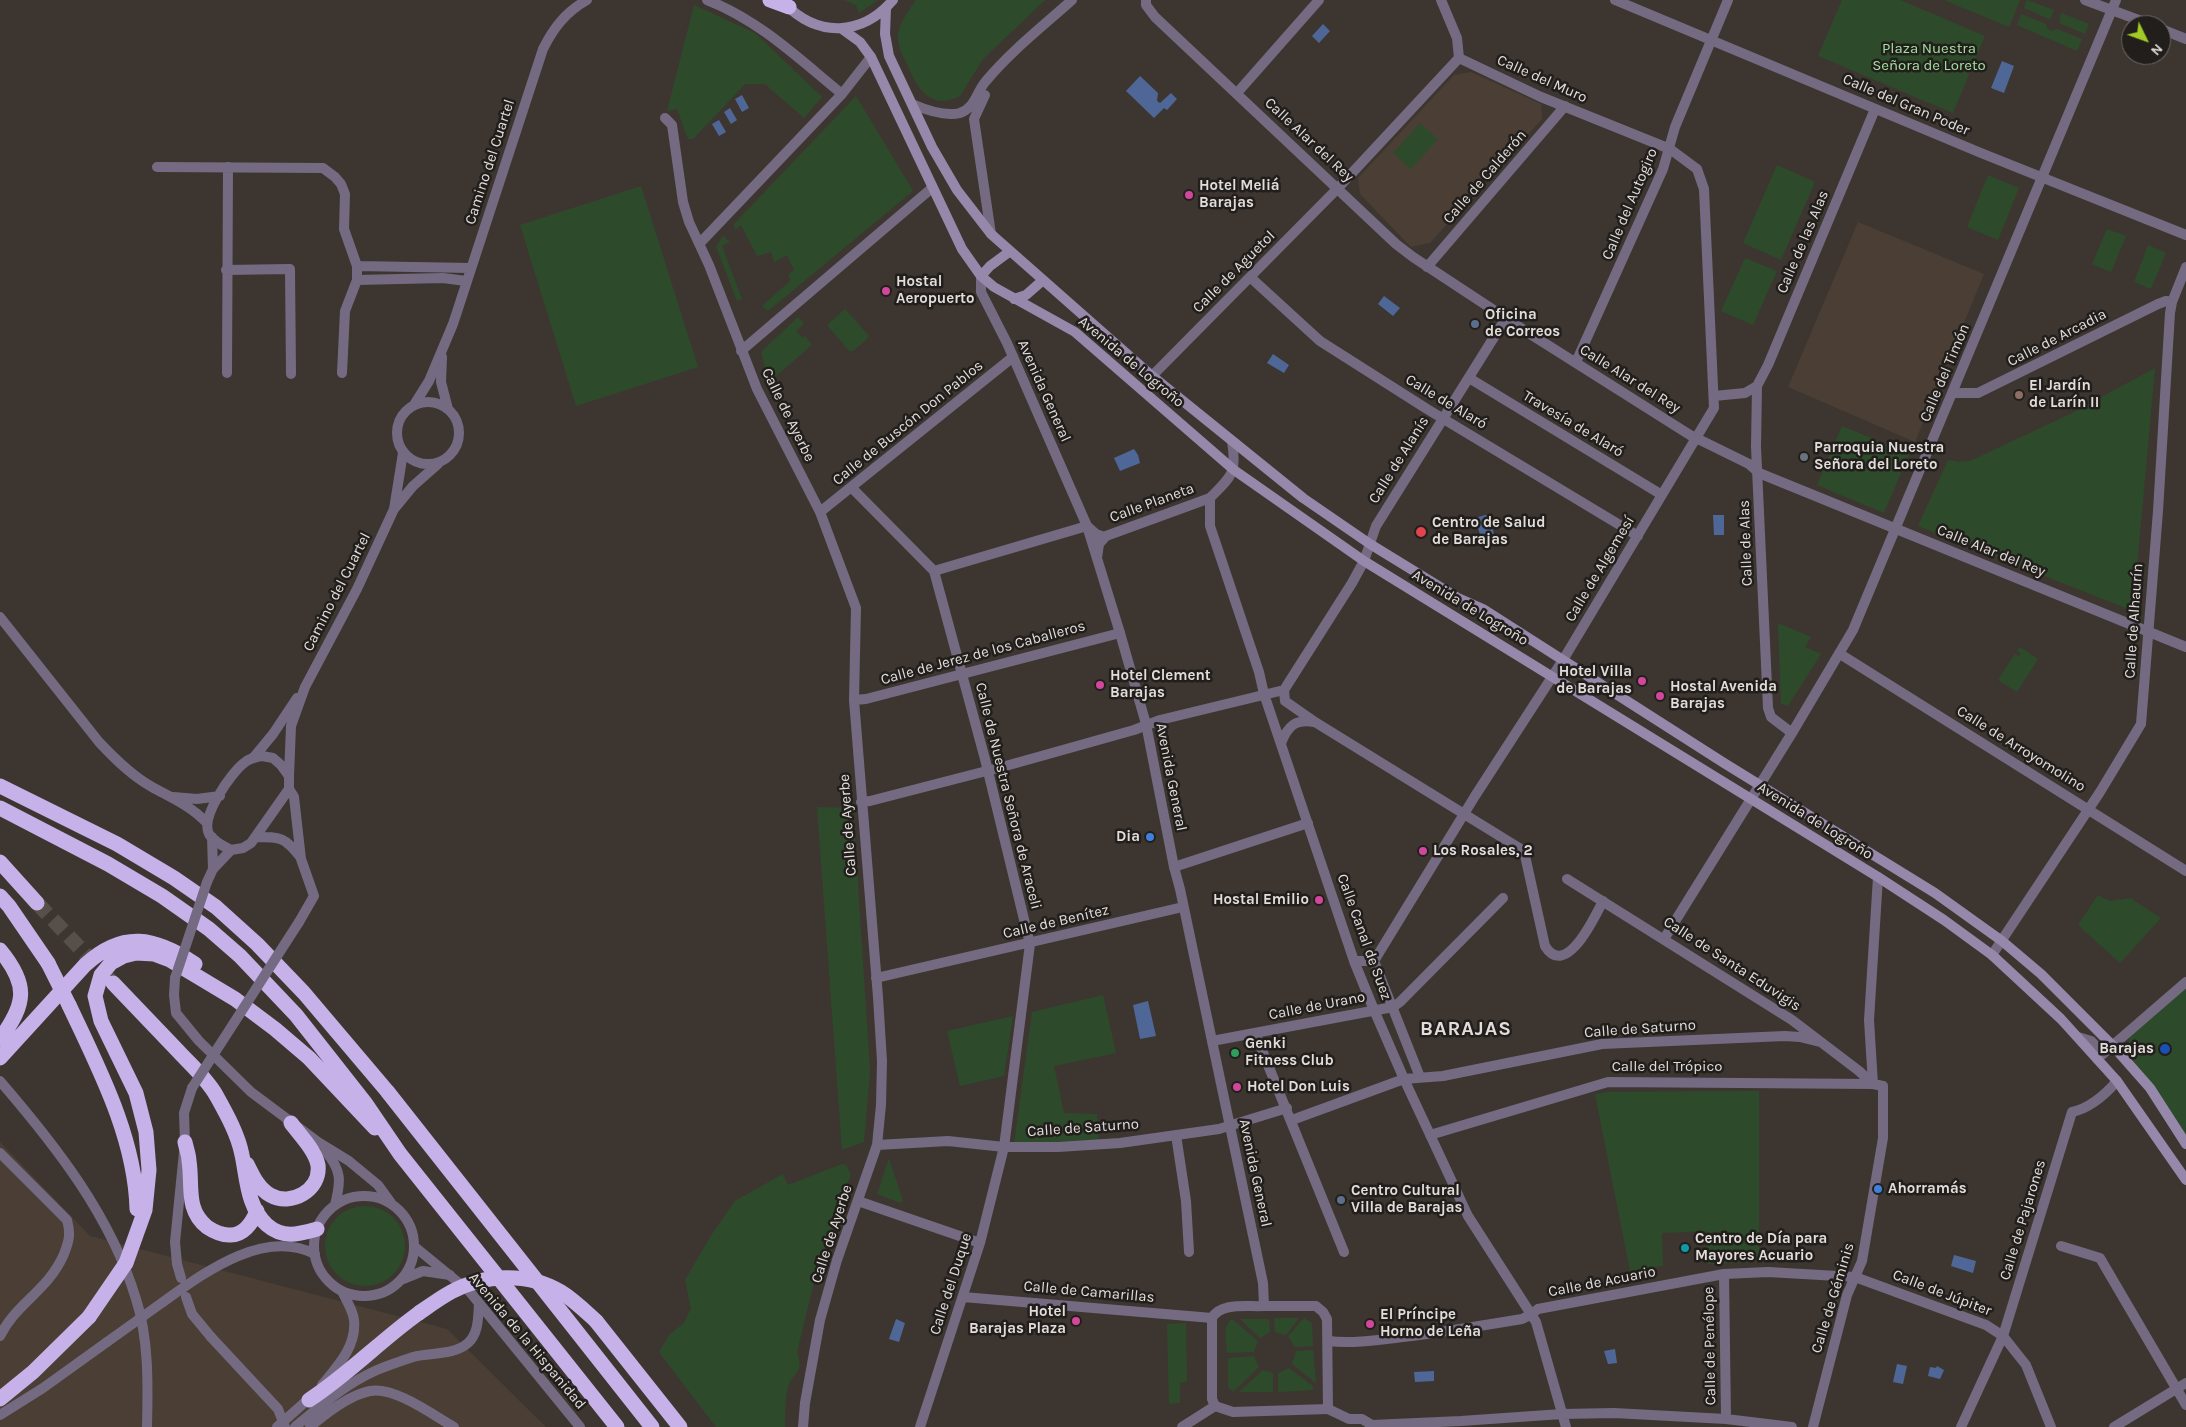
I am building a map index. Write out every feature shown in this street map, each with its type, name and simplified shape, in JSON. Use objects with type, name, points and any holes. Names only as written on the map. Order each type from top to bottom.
[{"type":"highway","points":[[770,0],[785,4]]},
{"type":"highway","points":[[0,786],[117,844],[174,878],[216,908],[257,944],[304,993],[387,1091],[652,1427]]},
{"type":"highway","points":[[0,808],[108,864],[162,896],[209,929],[240,956],[296,1015],[366,1104],[400,1154],[617,1427]]},
{"type":"highway","points":[[0,862],[36,903]]},
{"type":"highway","points":[[0,896],[48,963],[97,1065],[131,1155],[137,1186],[138,1226]]},
{"type":"highway","points":[[0,1058],[85,966],[97,954],[111,946],[141,941],[174,950],[216,978],[234,999]]},
{"type":"highway","points":[[0,950],[11,964],[19,979],[21,994],[15,1019],[0,1038]]},
{"type":"highway","points":[[0,1399],[33,1372],[89,1317],[126,1263],[145,1210],[149,1170],[144,1118],[131,1080],[101,1021],[96,1007],[95,996],[101,975],[111,963],[124,956],[136,953],[154,954],[170,960],[234,999],[275,1029],[309,1058],[400,1154]]},
{"type":"highway","points":[[113,983],[211,1087],[228,1117],[242,1154],[262,1189],[270,1195],[286,1199],[296,1198],[305,1193],[317,1175],[318,1166],[315,1156],[291,1123]]},
{"type":"highway","points":[[185,1142],[190,1162],[193,1208],[196,1216],[210,1230],[230,1235],[247,1228],[257,1211]]},
{"type":"highway","points":[[242,1154],[247,1186],[257,1211],[266,1224],[282,1233],[300,1234],[317,1228]]},
{"type":"highway","points":[[309,1400],[329,1387],[398,1328],[450,1292],[468,1284],[504,1278],[526,1279],[560,1291],[596,1321],[680,1427]]},
{"type":"main road","points":[[785,4],[819,25],[842,30],[865,23],[886,8],[893,0]]},
{"type":"main road","name":"Avenida de Logroño","points":[[886,8],[885,34],[889,56],[945,171],[972,211],[991,234],[1042,281],[1152,376],[1303,498],[1370,544],[1458,598],[1483,609],[1760,785],[1927,888],[2002,941],[2047,981],[2113,1046],[2150,1088],[2186,1144]]},
{"type":"main road","name":"Avenida de Logroño","points":[[842,30],[860,42],[871,56],[962,249],[981,276],[1014,299],[1075,332],[1234,470],[1364,562],[1878,877],[1944,920],[1992,955],[2061,1018],[2100,1057],[2186,1180]]},
{"type":"main road","points":[[981,276],[990,266],[1009,252]]},
{"type":"main road","points":[[1014,299],[1026,296],[1042,281]]},
{"type":"street","name":"Camino del Cuartel","points":[[414,405],[429,381],[443,348],[543,49],[558,23],[575,7],[587,0]]},
{"type":"street","points":[[707,0],[734,11],[760,27],[842,94]]},
{"type":"street","points":[[912,104],[938,113],[959,113],[970,108],[985,82],[999,66],[1072,0]]},
{"type":"street","name":"Calle Alar del Rey","points":[[1146,0],[1146,5],[1155,18],[1396,244],[1506,318],[1697,439],[1749,464],[1759,473],[2186,647]]},
{"type":"street","points":[[1237,93],[1319,0]]},
{"type":"street","points":[[1441,0],[1457,38],[1460,58]]},
{"type":"street","name":"Calle del Gran Poder","points":[[1615,0],[2042,178],[2186,235]]},
{"type":"street","name":"Calle del Autogiro","points":[[1576,362],[1663,169],[1676,127],[1728,0]]},
{"type":"street","points":[[2086,0],[2111,11],[2129,15]]},
{"type":"street","name":"Calle del Timón","points":[[1664,938],[1792,733],[1853,630],[2116,0]]},
{"type":"street","points":[[2171,33],[2186,39]]},
{"type":"street","points":[[700,243],[842,94],[871,56]]},
{"type":"street","name":"Calle del Muro","points":[[1460,58],[1565,106],[1670,149]]},
{"type":"street","name":"Calle de Aguetol","points":[[1152,376],[1338,188],[1460,58]]},
{"type":"street","points":[[991,234],[974,119],[990,85],[992,75]]},
{"type":"street","name":"Calle de Calderón","points":[[1427,266],[1565,106]]},
{"type":"street","name":"Calle de las Alas","points":[[1757,386],[1768,365],[1875,109]]},
{"type":"street","name":"Calle de Ayerbe","points":[[665,118],[672,125],[684,202],[690,222],[700,243],[756,388],[820,512],[856,608],[854,700],[882,1061],[877,1145],[837,1260],[820,1320],[802,1427]]},
{"type":"street","name":"Calle de Algemesí","points":[[1374,960],[1463,814],[1563,660],[1714,408],[1704,189],[1697,169],[1670,149]]},
{"type":"street","points":[[157,167],[323,168],[335,177],[341,184],[345,194],[344,229],[357,266],[357,280],[345,312],[342,373]]},
{"type":"street","points":[[227,373],[226,270],[228,168]]},
{"type":"street","points":[[741,351],[932,188]]},
{"type":"street","points":[[357,266],[470,268]]},
{"type":"street","name":"Calle de Alhaurín","points":[[1992,955],[2088,809],[2141,724],[2172,302],[2186,267]]},
{"type":"street","points":[[226,270],[290,270],[290,374]]},
{"type":"street","name":"Avenida General","points":[[981,276],[981,292],[1013,357],[1087,526],[1146,724],[1174,867],[1263,1283],[1264,1306]]},
{"type":"street","points":[[357,280],[443,278],[466,281]]},
{"type":"street","name":"Calle de Alaró","points":[[1250,278],[1320,341],[1443,419],[1638,536]]},
{"type":"street","name":"Calle de Arcadia","points":[[1952,393],[1978,393],[2158,304],[2166,301],[2172,302]]},
{"type":"street","name":"Calle de Alanís","points":[[1370,544],[1376,526],[1506,318]]},
{"type":"street","name":"Camino del Cuartel","points":[[443,348],[441,382],[448,409]]},
{"type":"street","name":"Calle de Buscón Don Pablos","points":[[820,512],[1013,357]]},
{"type":"street","name":"Travesía de Alaró","points":[[1469,378],[1662,495]]},
{"type":"street","points":[[1714,396],[1745,393],[1757,386]]},
{"type":"street","name":"Calle de Alas","points":[[1757,386],[1756,446],[1759,473],[1768,708],[1771,718],[1792,733]]},
{"type":"street","points":[[432,402],[448,409],[456,418],[459,428],[456,448],[449,457],[439,463],[428,465],[419,464],[403,453],[397,439],[396,429],[404,412],[414,405],[432,402]]},
{"type":"street","points":[[1210,498],[1234,470],[1232,441]]},
{"type":"street","name":"Camino del Cuartel","points":[[394,509],[403,453]]},
{"type":"street","name":"Camino del Cuartel","points":[[207,823],[210,810],[242,764],[254,757],[305,687],[357,589],[394,509],[413,486],[439,463]]},
{"type":"street","name":"Calle de Nuestra Señora de Araceli","points":[[852,488],[934,571],[988,770],[1030,944],[1004,1147]]},
{"type":"street","name":"Calle Planeta","points":[[1097,559],[1099,544],[1104,537],[1210,498]]},
{"type":"street","name":"Calle Canal de Suez","points":[[1210,498],[1210,526],[1259,672],[1264,694],[1354,961],[1404,1079],[1468,1216],[1530,1316],[1536,1322],[1566,1427]]},
{"type":"street","points":[[934,571],[1087,526]]},
{"type":"street","name":"Calle Planeta","points":[[1087,526],[1096,534],[1104,537]]},
{"type":"street","points":[[1370,544],[1364,562],[1352,583],[1284,690],[1285,701],[1315,722],[1524,851],[1545,946],[1549,952],[1555,955],[1561,954],[1577,945],[1584,937],[1603,901]]},
{"type":"street","points":[[0,617],[99,742],[115,759],[151,786],[192,809],[207,823],[212,837],[231,850]]},
{"type":"street","name":"Calle de Jerez de los Caballeros","points":[[854,700],[866,699],[1120,633]]},
{"type":"street","name":"Calle de Arroyomolino","points":[[1840,654],[2186,871]]},
{"type":"street","name":"Camino del Cuartel","points":[[301,859],[294,797],[289,789],[289,776],[291,726],[305,687]]},
{"type":"street","points":[[861,802],[988,770],[1134,730],[1146,724],[1284,690]]},
{"type":"street","points":[[1281,742],[1287,729],[1293,725],[1302,720],[1315,722]]},
{"type":"street","points":[[254,757],[273,758],[289,776]]},
{"type":"street","points":[[289,789],[251,843],[243,848],[231,850],[213,869],[175,978],[176,1013],[187,1029],[251,1092],[291,1123],[349,1161],[378,1185],[408,1222],[413,1234],[414,1248],[411,1264],[402,1279],[390,1289],[374,1295],[357,1296],[342,1291],[329,1282],[320,1269],[314,1254],[317,1228],[335,1205],[348,1198],[363,1196],[391,1203]]},
{"type":"street","points":[[170,797],[197,798],[220,796]]},
{"type":"street","points":[[1174,867],[1308,822]]},
{"type":"street","points":[[212,837],[213,869]]},
{"type":"street","points":[[181,1278],[177,1264],[175,1242],[185,1142],[184,1113],[192,1088],[314,896],[301,859],[290,843],[284,839],[256,837]]},
{"type":"street","name":"Calle de Géminis","points":[[1813,1427],[1847,1295],[1862,1261],[1883,1138],[1869,1020],[1878,877]]},
{"type":"street","name":"Calle de Santa Eduvigis","points":[[1568,879],[1792,1020],[1878,1085]]},
{"type":"street","points":[[1393,1007],[1503,898]]},
{"type":"street","name":"Calle de Benítez","points":[[876,978],[1030,944],[1183,907]]},
{"type":"street","points":[[1354,961],[1374,960],[1420,1077]]},
{"type":"street","points":[[2100,1057],[2186,982]]},
{"type":"street","name":"Calle de Urano","points":[[1212,1041],[1393,1007]]},
{"type":"street","points":[[1256,1033],[1344,1252]]},
{"type":"street","name":"Calle de Saturno","points":[[1292,1120],[1404,1079],[1443,1076],[1602,1044],[1785,1036],[1800,1037],[1820,1042]]},
{"type":"street","points":[[0,1081],[78,1180],[111,1233],[137,1299],[142,1326],[148,1389],[147,1427]]},
{"type":"street","name":"Calle de Pajarones","points":[[1960,1427],[2003,1336],[2072,1112],[2084,1110],[2107,1092],[2117,1081]]},
{"type":"street","name":"Calle del Trópico","points":[[1430,1134],[1608,1082],[1878,1085]]},
{"type":"street","name":"Calle de Saturno","points":[[877,1145],[948,1141],[1004,1147],[1058,1147],[1120,1143],[1219,1128],[1287,1108]]},
{"type":"street","points":[[1176,1135],[1186,1201],[1189,1252]]},
{"type":"street","points":[[318,1142],[336,1163],[340,1177],[335,1205]]},
{"type":"street","name":"Calle del Duque","points":[[920,1427],[980,1243],[1004,1147]]},
{"type":"street","points":[[0,1153],[67,1220],[70,1231],[69,1242],[58,1269],[47,1283],[13,1316],[0,1336]]},
{"type":"street","points":[[858,1201],[980,1243]]},
{"type":"street","points":[[0,1415],[43,1388],[200,1276],[255,1250],[290,1246],[302,1248],[314,1254]]},
{"type":"street","points":[[2062,1246],[2100,1258],[2176,1390],[2186,1404]]},
{"type":"street","name":"Avenida de la Hispanidad","points":[[414,1248],[451,1275],[479,1303],[580,1427]]},
{"type":"street","name":"Avenida de la Hispanidad","points":[[402,1279],[423,1271],[451,1275]]},
{"type":"street","name":"Calle de Acuario","points":[[1328,1340],[1346,1343],[1470,1328],[1522,1319],[1530,1316],[1538,1309],[1724,1274],[1768,1272],[1855,1277]]},
{"type":"street","name":"Calle de Penélope","points":[[1724,1274],[1726,1419]]},
{"type":"street","name":"Calle de Júpiter","points":[[1855,1277],[1986,1325],[2003,1336],[2026,1365],[2051,1427]]},
{"type":"street","points":[[277,1427],[309,1400],[336,1369],[350,1344],[354,1320],[342,1291]]},
{"type":"street","points":[[186,1297],[195,1318],[278,1409],[285,1427]]},
{"type":"street","name":"Calle de Camarillas","points":[[963,1297],[1212,1318]]},
{"type":"street","points":[[295,1427],[341,1391],[376,1371],[415,1357],[452,1351],[470,1342],[476,1332],[479,1303]]},
{"type":"street","points":[[1328,1408],[1327,1319],[1316,1306],[1223,1308],[1216,1312],[1212,1318],[1212,1399],[1215,1406],[1233,1412],[1328,1408],[1349,1419],[1362,1419],[1372,1426],[1461,1424],[1562,1414],[1657,1414],[1726,1419],[1792,1427]]},
{"type":"street","points":[[2114,1427],[2186,1383]]},
{"type":"street","points":[[310,1427],[326,1414],[370,1391],[382,1391],[406,1399],[454,1427]]},
{"type":"street","points":[[1182,1427],[1215,1406]]},
{"type":"shaded area","points":[[1471,72],[1541,104],[1542,119],[1430,243],[1411,247],[1360,194],[1358,178],[1454,75]]},
{"type":"shaded area","points":[[1858,222],[1984,274],[1915,442],[1788,387]]},
{"type":"shaded area","points":[[0,1142],[90,1236],[447,1329],[546,1427],[0,1427]]},
{"type":"green space","points":[[844,0],[878,0],[859,13],[856,5]]},
{"type":"green space","points":[[916,0],[1045,0],[983,59],[960,96],[940,101],[926,95],[920,89],[899,46],[898,34],[901,25]]},
{"type":"green space","name":"Plaza Nuestra Señora de Loreto","points":[[1842,0],[1900,0],[1985,36],[1953,113],[1818,56]]},
{"type":"green space","points":[[1944,0],[2020,0],[2009,27]]},
{"type":"green space","points":[[2027,0],[2054,10],[2051,18],[2049,19],[2024,8]]},
{"type":"green space","points":[[694,5],[755,33],[822,97],[804,118],[765,84],[745,84],[693,139],[688,139],[677,109],[667,111]]},
{"type":"green space","points":[[2061,13],[2089,24],[2085,34],[2059,23]]},
{"type":"green space","points":[[2021,14],[2046,24],[2047,28],[2052,31],[2057,29],[2082,39],[2077,51],[2017,25]]},
{"type":"green space","points":[[856,96],[913,191],[768,311],[762,306],[791,280],[788,275],[794,270],[787,255],[774,262],[771,252],[757,256],[741,225],[735,230],[734,224]]},
{"type":"green space","points":[[1420,123],[1438,139],[1411,169],[1393,153]]},
{"type":"green space","points":[[1777,165],[1815,182],[1781,260],[1743,243]]},
{"type":"green space","points":[[1988,175],[2019,188],[1998,240],[1967,227]]},
{"type":"green space","points":[[641,186],[698,367],[576,406],[520,225]]},
{"type":"green space","points":[[2107,229],[2126,236],[2111,272],[2092,264]]},
{"type":"green space","points":[[723,236],[730,242],[722,246],[742,299],[737,301],[716,246]]},
{"type":"green space","points":[[2148,245],[2166,253],[2151,289],[2134,282]]},
{"type":"green space","points":[[1745,258],[1777,271],[1753,325],[1721,311]]},
{"type":"green space","points":[[845,309],[868,335],[867,339],[853,351],[849,351],[827,325]]},
{"type":"green space","points":[[798,317],[804,324],[796,331],[803,338],[805,336],[812,345],[769,382],[761,352]]},
{"type":"green space","points":[[2155,368],[2133,611],[1918,526],[1948,460],[1970,461],[2070,414]]},
{"type":"green space","points":[[1842,426],[1909,454],[1884,513],[1817,485]]},
{"type":"green space","points":[[1778,623],[1811,637],[1805,647],[1821,654],[1788,706],[1781,704]]},
{"type":"green space","points":[[2020,647],[2038,659],[2017,692],[1998,680],[2015,654],[2019,656],[2021,653],[2017,651]]},
{"type":"green space","points":[[817,807],[853,808],[870,1071],[864,1142],[842,1150]]},
{"type":"green space","points":[[2098,895],[2110,901],[2130,898],[2161,918],[2120,963],[2078,925]]},
{"type":"green space","points":[[2186,982],[2186,1144],[2124,1059],[2132,1029]]},
{"type":"green space","points":[[1103,995],[1116,1053],[1054,1066],[1064,1113],[1097,1114],[1099,1140],[1014,1144],[1032,1012]]},
{"type":"green space","points":[[1013,1016],[1004,1076],[960,1086],[947,1031]]},
{"type":"green space","points":[[1759,1091],[1759,1262],[1708,1264],[1706,1231],[1662,1233],[1663,1266],[1630,1271],[1595,1094],[1609,1092]]},
{"type":"green space","points":[[889,1158],[903,1201],[901,1203],[877,1194]]},
{"type":"green space","points":[[842,1164],[846,1165],[851,1174],[818,1266],[797,1352],[800,1364],[799,1369],[788,1387],[785,1427],[716,1427],[659,1352],[669,1335],[684,1323],[691,1308],[685,1280],[712,1234],[735,1201],[783,1174],[788,1185]]},
{"type":"green space","points":[[365,1206],[380,1209],[393,1218],[402,1231],[405,1246],[402,1261],[393,1274],[380,1283],[365,1286],[350,1283],[337,1274],[328,1261],[325,1246],[328,1231],[337,1218],[350,1209]]},
{"type":"green space","points":[[1274,1318],[1299,1318],[1286,1335],[1275,1332]]},
{"type":"green space","points":[[1304,1318],[1312,1323],[1313,1346],[1295,1347],[1288,1336]]},
{"type":"green space","points":[[1232,1319],[1258,1341],[1254,1352],[1227,1353],[1226,1330],[1227,1325]]},
{"type":"green space","points":[[1240,1319],[1269,1319],[1270,1332],[1260,1338]]},
{"type":"green space","points":[[1186,1323],[1187,1382],[1180,1383],[1180,1403],[1169,1404],[1167,1324]]},
{"type":"green space","points":[[1313,1350],[1316,1383],[1292,1364],[1296,1351]]},
{"type":"green space","points":[[1254,1356],[1259,1367],[1233,1392],[1228,1387],[1228,1358]]},
{"type":"green space","points":[[1289,1368],[1314,1387],[1312,1390],[1278,1392],[1278,1373]]},
{"type":"green space","points":[[1263,1370],[1273,1373],[1273,1392],[1239,1392]]},
{"type":"water","points":[[1323,24],[1330,31],[1319,43],[1312,36]]},
{"type":"water","points":[[2002,61],[2014,66],[2004,93],[1991,88]]},
{"type":"water","points":[[1140,76],[1158,93],[1157,101],[1160,103],[1171,93],[1177,99],[1167,110],[1164,108],[1154,118],[1126,91]]},
{"type":"water","points":[[742,95],[749,108],[742,112],[735,99]]},
{"type":"water","points":[[730,108],[737,120],[731,124],[724,112]]},
{"type":"water","points":[[719,120],[726,132],[719,136],[712,124]]},
{"type":"water","points":[[1384,296],[1400,308],[1393,316],[1378,304]]},
{"type":"water","points":[[1273,354],[1289,365],[1284,373],[1267,363]]},
{"type":"water","points":[[1134,449],[1140,463],[1120,471],[1114,458]]},
{"type":"water","points":[[1489,514],[1495,538],[1482,541],[1475,518]]},
{"type":"water","points":[[1713,515],[1724,515],[1724,535],[1714,535]]},
{"type":"water","points":[[1148,1001],[1156,1036],[1140,1039],[1133,1005]]},
{"type":"water","points":[[1954,1255],[1976,1261],[1973,1273],[1951,1266]]},
{"type":"water","points":[[896,1319],[905,1323],[899,1342],[889,1339]]},
{"type":"water","points":[[1615,1349],[1617,1363],[1608,1364],[1604,1351]]},
{"type":"water","points":[[1897,1364],[1907,1366],[1903,1384],[1893,1382]]},
{"type":"water","points":[[1937,1366],[1944,1370],[1940,1379],[1928,1376],[1930,1367],[1936,1368]]},
{"type":"water","points":[[1434,1371],[1434,1381],[1415,1382],[1414,1372]]},
{"type":"tunnel","points":[[37,903],[112,982]]},
{"type":"place","name":"Hotel Meliá Barajas","points":[[1189,195]]},
{"type":"place","name":"Hostal Aeropuerto","points":[[886,291]]},
{"type":"place","name":"Oficina de Correos","points":[[1475,324]]},
{"type":"place","name":"El Jardín de Larín II","points":[[2019,395]]},
{"type":"place","name":"Parroquia Nuestra Señora del Loreto","points":[[1804,457]]},
{"type":"place","name":"Centro de Salud de Barajas","points":[[1421,532]]},
{"type":"place","name":"Hotel Villa de Barajas","points":[[1642,681]]},
{"type":"place","name":"Hotel Clement Barajas","points":[[1100,685]]},
{"type":"place","name":"Hostal Avenida Barajas","points":[[1660,696]]},
{"type":"place","name":"Dia","points":[[1150,837]]},
{"type":"place","name":"Los Rosales, 2","points":[[1423,851]]},
{"type":"place","name":"Hostal Emilio","points":[[1319,900]]},
{"type":"place","name":"Barajas","points":[[2165,1049]]},
{"type":"place","name":"Genki Fitness Club","points":[[1235,1053]]},
{"type":"place","name":"Hotel Don Luis","points":[[1237,1087]]},
{"type":"place","name":"Ahorramás","points":[[1878,1189]]},
{"type":"place","name":"Centro Cultural Villa de Barajas","points":[[1341,1200]]},
{"type":"place","name":"Centro de Día para Mayores Acuario","points":[[1685,1248]]},
{"type":"place","name":"Hotel Barajas Plaza","points":[[1076,1321]]},
{"type":"place","name":"El Príncipe Horno de Leña","points":[[1370,1324]]},
{"type":"district","name":"BARAJAS","points":[[1466,1029]]}]
